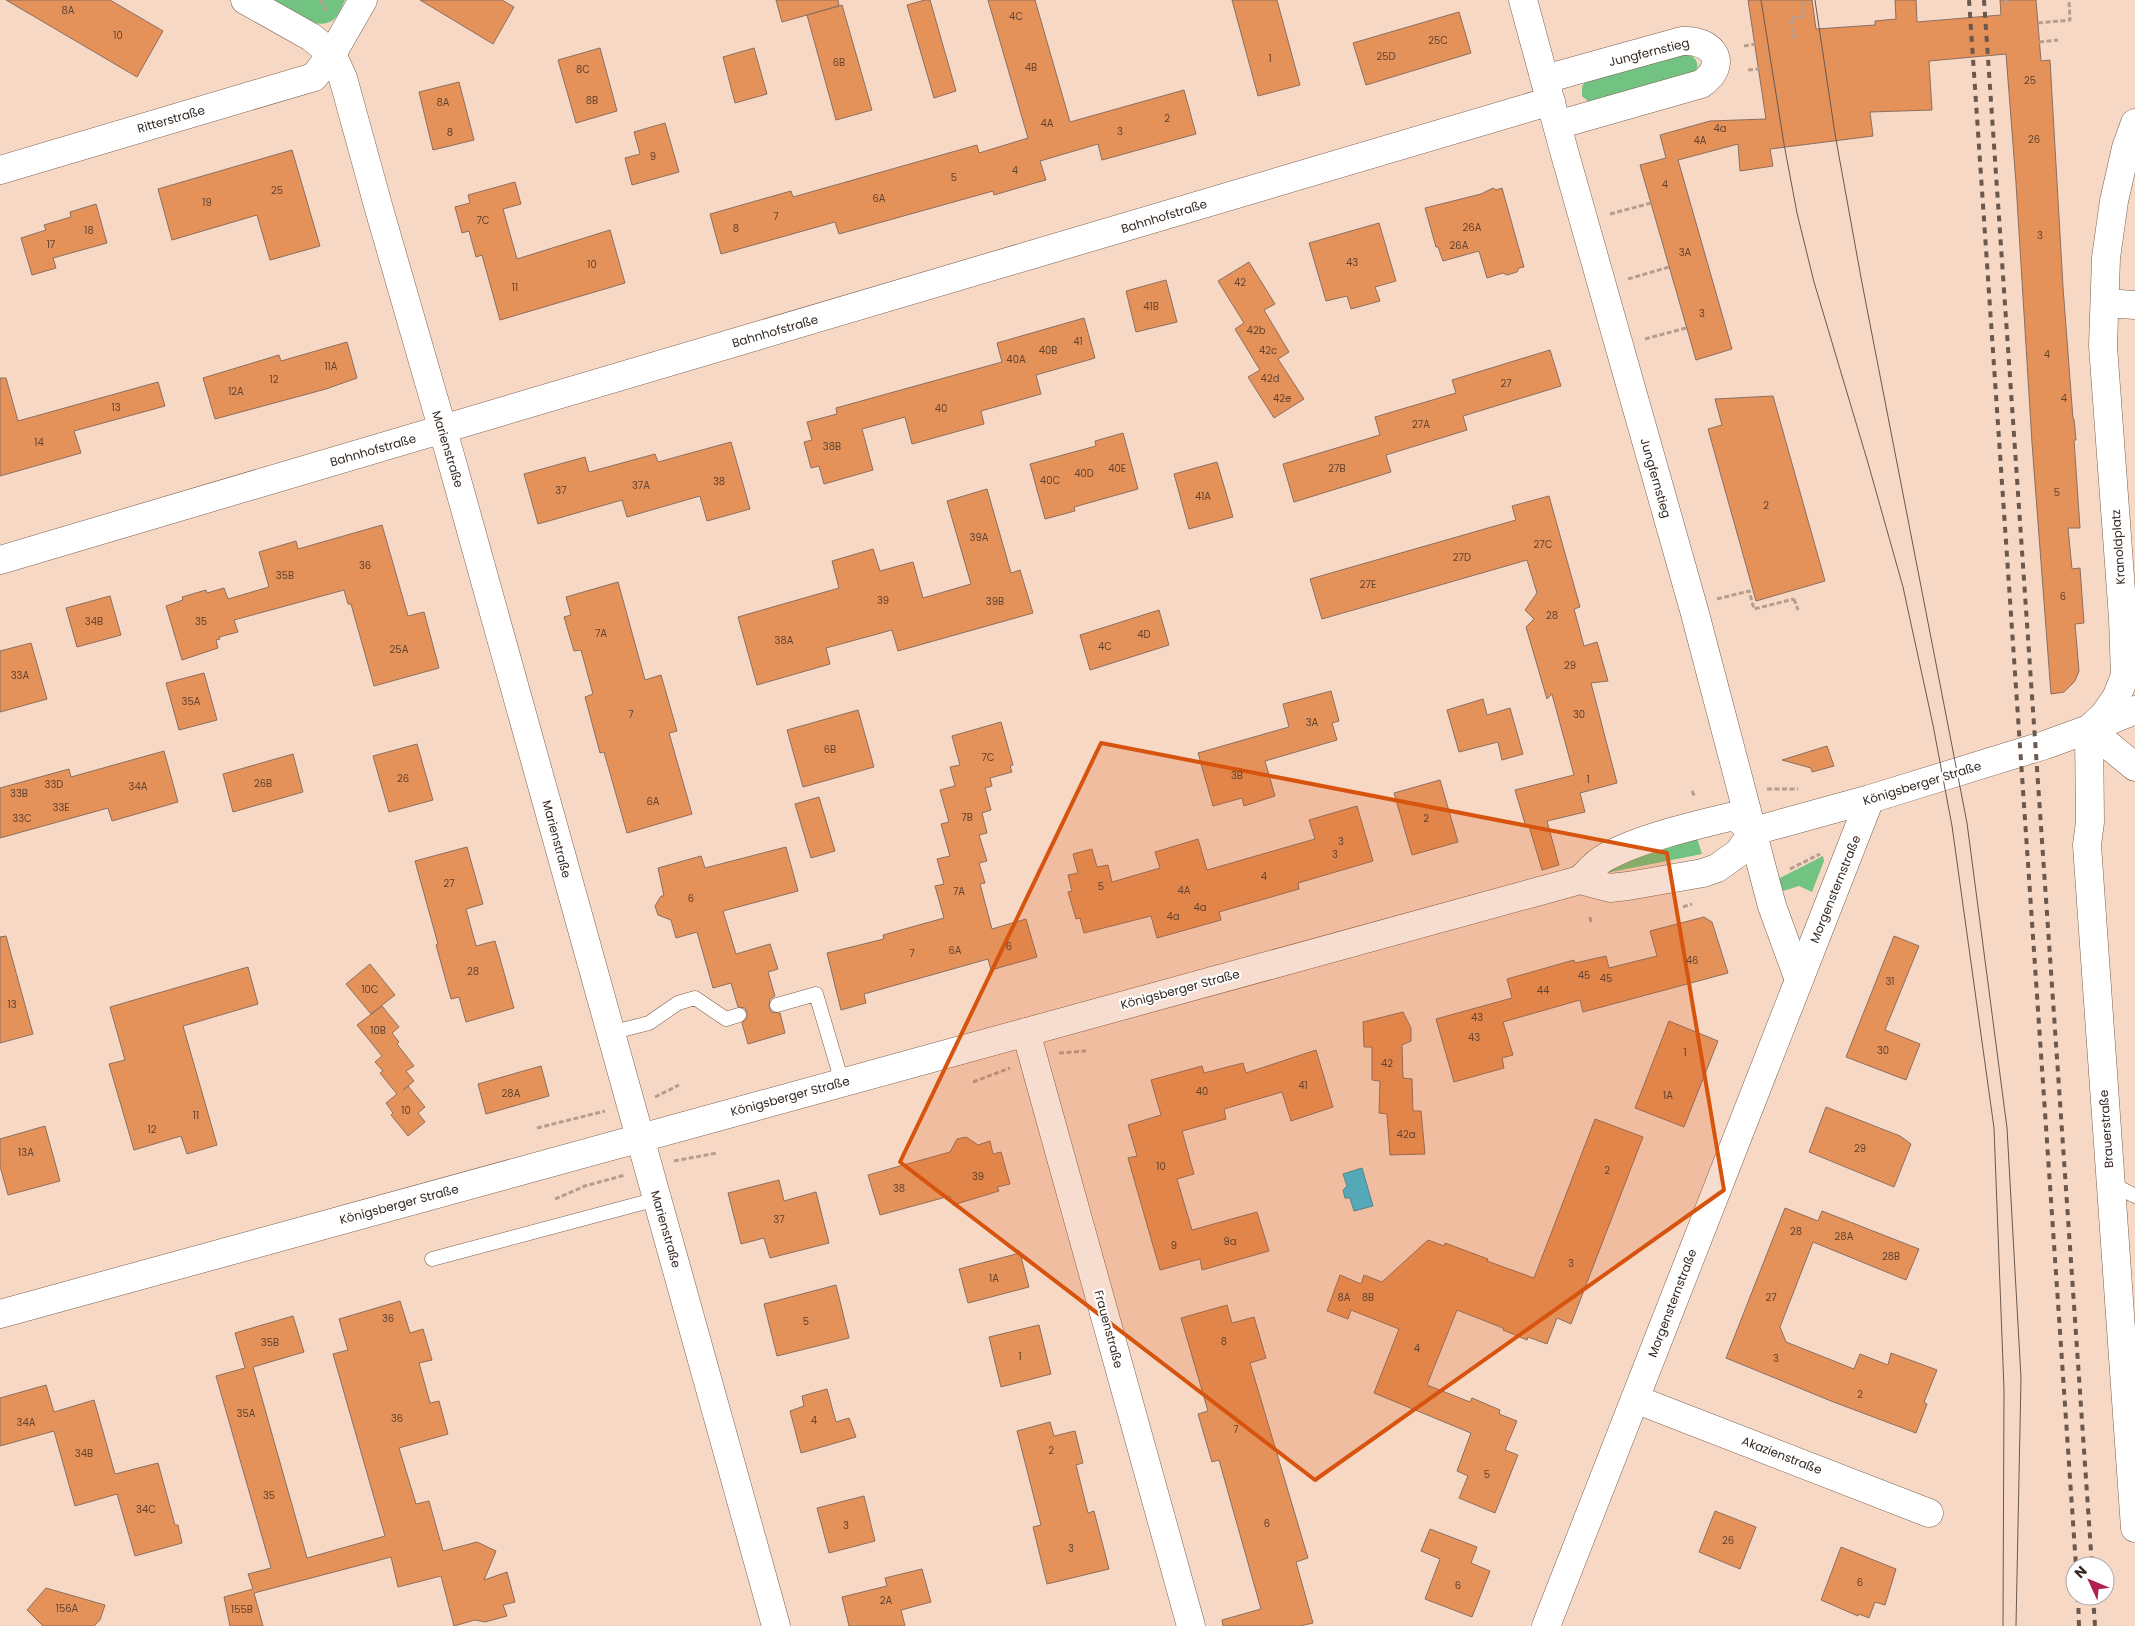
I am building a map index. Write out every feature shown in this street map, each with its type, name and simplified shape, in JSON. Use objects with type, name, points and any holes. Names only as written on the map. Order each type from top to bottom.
[{"type":"street","points":[[245,0],[311,37],[332,54]]},
{"type":"street","name":"Ritterstraße","points":[[0,170],[314,77],[332,54],[363,0]]},
{"type":"street","name":"Jungfernstieg","points":[[1523,0],[1754,831]]},
{"type":"street","name":"Jungfernstieg","points":[[1694,40],[1705,45],[1713,52],[1716,62],[1715,71],[1701,84],[1551,102],[1682,41],[1694,40]]},
{"type":"street","name":"Marienstraße","points":[[332,54],[343,78],[776,1626]]},
{"type":"street","name":"Bahnhofstraße","points":[[0,560],[1551,102]]},
{"type":"street","name":"Kranoldplatz","points":[[2089,729],[2104,716],[2116,698],[2125,676],[2123,618],[2104,346],[2106,258],[2114,200],[2126,148],[2135,123]]},
{"type":"street","points":[[2105,303],[2135,305]]},
{"type":"street","points":[[2135,710],[2089,729],[2135,767]]},
{"type":"street","name":"Königsberger Straße","points":[[0,1314],[1580,880],[1605,857],[1646,841],[1703,824],[1734,816],[1754,831],[1870,799],[2045,745],[2089,729]]},
{"type":"street","name":"Brauerstraße","points":[[2089,729],[2090,822],[2087,845],[2110,1183],[2126,1272],[2135,1528]]},
{"type":"street","name":"Morgensternstraße","points":[[1546,1626],[1870,799]]},
{"type":"street","points":[[1580,880],[1610,888],[1702,873],[1718,868],[1738,853],[1754,831]]},
{"type":"street","points":[[1754,831],[1772,906],[1799,980]]},
{"type":"street","name":"Frauenstraße","points":[[1026,1032],[1191,1626]]},
{"type":"street","name":"Akazienstraße","points":[[1635,1398],[1929,1512]]},
{"type":"lane","points":[[777,1005],[816,994],[842,1082]]},
{"type":"lane","points":[[610,1033],[650,1023],[678,1003],[695,998],[726,1019],[739,1015]]},
{"type":"lane","points":[[2110,1183],[2135,1196]]},
{"type":"lane","points":[[432,1259],[657,1199]]},
{"type":"path","points":[[321,0],[323,6]]},
{"type":"path","points":[[1794,39],[1791,18],[1804,16],[1802,0]]},
{"type":"path","points":[[2038,23],[2070,20],[2069,0]]},
{"type":"path","points":[[2040,42],[2058,40]]},
{"type":"path","points":[[1744,46],[1755,44]]},
{"type":"path","points":[[1748,70],[1759,69]]},
{"type":"path","points":[[1610,214],[1651,203]]},
{"type":"path","points":[[1628,279],[1669,267]]},
{"type":"path","points":[[1645,340],[1686,328]]},
{"type":"path","points":[[1717,600],[1749,591],[1754,609],[1794,598],[1798,610]]},
{"type":"path","points":[[1692,791],[1695,797]]},
{"type":"path","points":[[1787,870],[1823,853]]},
{"type":"path","points":[[1590,918],[1591,923]]},
{"type":"path","points":[[1061,1053],[1086,1051]]},
{"type":"path","points":[[973,1082],[1009,1068]]},
{"type":"path","points":[[662,1095],[678,1085]]},
{"type":"path","points":[[536,1128],[596,1114]]},
{"type":"path","points":[[681,1159],[717,1153]]},
{"type":"path","points":[[555,1199],[585,1186],[616,1177]]},
{"type":"highlighted area","points":[[1101,743],[1667,853],[1724,1190],[1315,1480],[900,1162]]},
{"type":"green space","points":[[273,0],[345,0],[336,17],[330,22],[322,24],[304,19]]},
{"type":"green space","points":[[1686,53],[1696,60],[1696,71],[1589,102],[1582,96],[1582,87],[1586,80]]},
{"type":"green space","points":[[1697,838],[1702,854],[1606,873],[1605,869]]},
{"type":"green space","points":[[1823,856],[1824,861],[1812,892],[1799,886],[1783,891],[1778,879]]},
{"type":"water","points":[[1362,1168],[1373,1206],[1354,1211],[1350,1198],[1345,1198],[1343,1190],[1347,1186],[1343,1174]]},
{"type":"building","points":[[6,0],[110,0],[163,31],[137,77]]},
{"type":"building","points":[[420,0],[502,0],[514,7],[493,44]]},
{"type":"building","points":[[776,0],[838,0],[839,6],[782,22]]},
{"type":"building","points":[[930,0],[956,91],[934,98],[907,5]]},
{"type":"building","points":[[988,0],[1035,0],[1070,122],[1184,90],[1196,134],[1102,160],[1098,144],[1040,161],[1046,180],[994,195],[993,191],[839,234],[835,222],[721,254],[710,214],[791,191],[793,197],[977,145],[979,153],[1028,138]]},
{"type":"building","points":[[1232,0],[1277,0],[1300,85],[1258,96]]},
{"type":"building","points":[[1748,0],[1812,0],[1816,29],[1875,25],[1875,21],[1896,19],[1895,0],[1916,0],[1917,22],[2001,15],[2000,0],[2036,0],[2041,61],[2050,60],[2063,287],[2076,440],[2074,440],[2080,528],[2068,528],[2072,569],[2080,568],[2084,623],[2075,624],[2079,671],[2075,681],[2064,692],[2051,694],[2006,54],[1929,61],[1932,110],[1870,112],[1873,136],[1770,149],[1773,166],[1740,171],[1738,144],[1678,160],[1732,349],[1696,360],[1640,165],[1666,158],[1660,135],[1710,121],[1766,119]]},
{"type":"building","points":[[842,5],[872,110],[836,120],[807,15]]},
{"type":"building","points":[[1459,12],[1471,53],[1366,85],[1353,43]]},
{"type":"building","points":[[600,48],[617,111],[576,123],[558,60]]},
{"type":"building","points":[[754,48],[767,94],[735,103],[723,57]]},
{"type":"building","points":[[459,82],[474,140],[433,150],[419,92]]},
{"type":"building","points":[[665,123],[679,172],[632,185],[625,158],[640,154],[634,132]]},
{"type":"building","points":[[292,150],[320,246],[270,260],[257,215],[172,240],[158,189]]},
{"type":"building","points":[[515,182],[521,204],[503,209],[517,259],[610,230],[625,283],[500,320],[482,255],[476,257],[469,231],[462,233],[455,207],[470,203],[468,195]]},
{"type":"building","points":[[1493,188],[1496,190],[1502,188],[1524,267],[1519,268],[1517,272],[1507,275],[1503,273],[1487,278],[1479,251],[1443,261],[1438,247],[1436,247],[1425,208],[1481,194]]},
{"type":"building","points":[[96,204],[107,243],[53,258],[56,268],[32,275],[21,238],[46,230],[44,225],[71,217],[70,212]]},
{"type":"building","points":[[1379,223],[1396,281],[1375,287],[1380,301],[1351,309],[1347,296],[1326,301],[1309,243]]},
{"type":"building","points":[[1249,262],[1275,304],[1264,310],[1289,352],[1278,359],[1304,399],[1274,418],[1248,377],[1260,370],[1235,329],[1244,323],[1218,281]]},
{"type":"building","points":[[1166,280],[1177,322],[1136,332],[1126,291]]},
{"type":"building","points":[[1084,318],[1095,358],[1036,375],[1041,394],[981,411],[984,424],[912,444],[905,417],[862,429],[873,470],[824,484],[819,466],[811,468],[804,442],[812,440],[807,422],[837,414],[836,408],[1002,362],[997,343]]},
{"type":"building","points":[[347,342],[357,378],[326,389],[215,419],[203,378],[279,355],[281,361]]},
{"type":"building","points":[[1550,350],[1561,386],[1463,416],[1467,430],[1386,455],[1391,472],[1294,502],[1283,464],[1380,435],[1375,417],[1456,393],[1452,380]]},
{"type":"building","points":[[0,378],[6,378],[18,421],[158,382],[165,406],[74,431],[81,453],[0,476]]},
{"type":"building","points":[[1773,396],[1825,581],[1756,601],[1708,429],[1722,425],[1715,399]]},
{"type":"building","points":[[1123,433],[1138,489],[1074,507],[1075,511],[1045,519],[1030,464],[1096,446],[1095,441]]},
{"type":"building","points":[[731,442],[750,509],[707,521],[700,496],[627,517],[622,500],[538,524],[524,474],[585,457],[589,472],[655,454],[658,462]]},
{"type":"building","points":[[1217,462],[1233,517],[1189,529],[1174,474]]},
{"type":"building","points":[[987,489],[1011,573],[1020,570],[1033,613],[898,651],[892,630],[826,648],[830,664],[757,685],[738,617],[839,588],[832,561],[873,549],[880,571],[913,562],[923,598],[971,584],[947,501]]},
{"type":"building","points":[[1549,496],[1580,607],[1574,609],[1584,646],[1597,642],[1608,681],[1591,683],[1617,783],[1580,793],[1585,812],[1547,821],[1559,865],[1542,870],[1529,826],[1526,827],[1515,790],[1574,775],[1552,694],[1547,699],[1526,627],[1534,619],[1525,610],[1537,593],[1527,560],[1322,619],[1310,579],[1516,520],[1512,506]]},
{"type":"building","points":[[382,525],[408,616],[424,612],[439,668],[374,686],[351,604],[348,604],[344,590],[234,620],[238,632],[219,637],[220,639],[216,640],[218,648],[182,660],[166,606],[183,600],[182,597],[206,590],[207,593],[224,588],[228,599],[269,587],[259,552],[296,541],[298,549]]},
{"type":"building","points":[[618,582],[645,680],[661,675],[677,731],[669,733],[692,814],[627,833],[604,752],[600,753],[585,697],[593,694],[581,650],[574,651],[564,617],[571,615],[566,597]]},
{"type":"building","points":[[110,596],[121,635],[77,647],[66,608]]},
{"type":"building","points":[[1159,610],[1169,645],[1090,670],[1080,635]]},
{"type":"building","points":[[31,643],[47,699],[0,712],[0,651]]},
{"type":"building","points":[[204,673],[217,720],[179,730],[166,683]]},
{"type":"building","points":[[1331,691],[1339,721],[1332,723],[1337,740],[1265,761],[1275,796],[1244,806],[1242,798],[1213,806],[1198,753],[1289,727],[1283,704]]},
{"type":"building","points":[[1483,699],[1487,715],[1510,708],[1523,754],[1502,760],[1498,742],[1459,752],[1447,710]]},
{"type":"building","points":[[858,710],[874,767],[803,787],[787,730]]},
{"type":"building","points":[[1001,722],[1013,765],[1010,766],[1012,772],[990,778],[992,786],[985,788],[991,810],[982,813],[987,833],[979,835],[987,861],[979,863],[985,883],[980,884],[992,929],[1026,919],[1037,957],[991,970],[988,959],[864,994],[866,1003],[841,1010],[827,953],[884,939],[883,935],[944,918],[935,886],[944,884],[937,859],[950,856],[941,824],[949,822],[940,790],[955,786],[950,767],[960,765],[952,736]]},
{"type":"building","points":[[417,744],[433,800],[389,812],[373,756]]},
{"type":"building","points":[[1827,746],[1834,766],[1812,772],[1811,768],[1782,760]]},
{"type":"building","points":[[164,751],[178,802],[112,821],[108,808],[0,838],[0,788],[69,769],[71,777]]},
{"type":"building","points":[[293,754],[303,792],[233,812],[223,774]]},
{"type":"building","points":[[1440,780],[1458,842],[1412,855],[1394,793]]},
{"type":"building","points":[[819,797],[835,851],[811,858],[795,804]]},
{"type":"building","points":[[1357,806],[1373,861],[1298,883],[1299,889],[1219,912],[1221,920],[1157,938],[1151,916],[1084,933],[1080,918],[1076,919],[1068,892],[1072,891],[1068,875],[1078,873],[1073,854],[1092,849],[1097,867],[1108,865],[1112,882],[1160,868],[1155,852],[1198,839],[1207,870],[1315,839],[1309,820]]},
{"type":"building","points":[[467,847],[483,904],[466,909],[476,946],[495,941],[514,1008],[466,1022],[459,997],[451,999],[415,861]]},
{"type":"building","points":[[786,847],[798,891],[723,911],[736,954],[770,944],[778,969],[768,972],[775,996],[770,999],[769,1007],[771,1012],[780,1013],[785,1033],[748,1044],[742,1023],[747,1017],[747,1012],[745,1008],[738,1007],[731,983],[713,988],[697,932],[676,938],[671,920],[658,915],[655,906],[661,896],[664,896],[658,868],[701,856],[705,868]]},
{"type":"building","points":[[1704,917],[1712,922],[1728,973],[1583,1012],[1580,1000],[1503,1022],[1513,1055],[1502,1058],[1504,1068],[1454,1082],[1436,1019],[1512,998],[1507,979],[1574,960],[1575,963],[1606,956],[1609,968],[1657,956],[1650,931]]},
{"type":"building","points":[[6,936],[33,1034],[0,1043],[0,937]]},
{"type":"building","points":[[1894,936],[1919,946],[1885,1030],[1920,1044],[1906,1080],[1846,1057]]},
{"type":"building","points":[[370,964],[395,995],[371,1014],[346,984]]},
{"type":"building","points":[[248,967],[258,1004],[183,1026],[217,1145],[187,1154],[181,1136],[134,1150],[109,1064],[125,1060],[110,1007]]},
{"type":"building","points":[[382,1006],[399,1027],[392,1033],[399,1042],[397,1044],[414,1066],[406,1071],[414,1081],[403,1090],[408,1086],[425,1107],[418,1113],[425,1122],[408,1136],[391,1115],[393,1113],[386,1103],[397,1094],[380,1073],[383,1071],[375,1062],[382,1056],[357,1025]]},
{"type":"building","points":[[1403,1012],[1411,1028],[1411,1041],[1402,1045],[1403,1078],[1412,1079],[1413,1111],[1421,1111],[1425,1154],[1390,1155],[1387,1114],[1379,1113],[1380,1081],[1372,1080],[1372,1047],[1364,1047],[1363,1022]]},
{"type":"building","points":[[1669,1021],[1718,1041],[1684,1127],[1635,1108]]},
{"type":"building","points":[[1316,1050],[1333,1107],[1291,1121],[1282,1092],[1224,1109],[1226,1119],[1182,1131],[1194,1174],[1177,1179],[1192,1230],[1257,1212],[1269,1251],[1202,1270],[1200,1259],[1160,1270],[1128,1158],[1137,1156],[1128,1125],[1161,1115],[1151,1080],[1202,1066],[1204,1073],[1243,1063],[1246,1073]]},
{"type":"building","points":[[541,1066],[549,1096],[486,1114],[478,1084]]},
{"type":"building","points":[[1826,1107],[1900,1136],[1911,1144],[1894,1187],[1809,1152]]},
{"type":"building","points":[[1595,1119],[1643,1137],[1571,1324],[1557,1318],[1547,1344],[1528,1337],[1527,1340],[1503,1330],[1503,1328],[1457,1310],[1427,1385],[1470,1402],[1472,1398],[1500,1410],[1499,1414],[1517,1421],[1505,1450],[1518,1455],[1495,1513],[1459,1498],[1468,1476],[1457,1471],[1471,1433],[1374,1393],[1399,1329],[1351,1310],[1348,1319],[1327,1311],[1340,1275],[1361,1284],[1364,1275],[1382,1282],[1428,1240],[1444,1246],[1445,1243],[1534,1278]]},
{"type":"building","points":[[45,1126],[60,1181],[8,1195],[0,1166],[0,1139]]},
{"type":"building","points":[[966,1137],[978,1145],[990,1141],[993,1154],[1001,1152],[1010,1184],[997,1187],[999,1191],[953,1205],[950,1196],[880,1215],[868,1175],[950,1152],[957,1139]]},
{"type":"building","points":[[779,1180],[784,1201],[816,1192],[829,1243],[770,1258],[764,1238],[741,1244],[728,1193]]},
{"type":"building","points":[[1785,1208],[1818,1221],[1822,1211],[1919,1249],[1906,1280],[1813,1242],[1780,1327],[1786,1342],[1854,1369],[1860,1354],[1888,1365],[1891,1353],[1937,1370],[1924,1402],[1927,1404],[1916,1433],[1726,1358]]},
{"type":"building","points":[[1020,1253],[1029,1287],[968,1303],[959,1269]]},
{"type":"building","points":[[836,1285],[849,1338],[777,1356],[764,1304]]},
{"type":"building","points":[[400,1301],[410,1333],[423,1329],[432,1360],[419,1363],[430,1403],[439,1401],[448,1434],[399,1448],[416,1504],[429,1501],[443,1551],[477,1542],[496,1551],[484,1580],[507,1572],[515,1602],[503,1605],[507,1616],[485,1622],[475,1620],[454,1626],[441,1576],[398,1587],[391,1557],[254,1593],[263,1626],[230,1626],[224,1597],[253,1589],[248,1574],[271,1568],[216,1376],[245,1368],[235,1333],[293,1316],[304,1352],[253,1367],[307,1558],[385,1536],[333,1354],[348,1350],[339,1319]]},
{"type":"building","points":[[1227,1305],[1232,1323],[1254,1317],[1266,1358],[1250,1363],[1308,1558],[1296,1562],[1313,1623],[1300,1626],[1223,1626],[1222,1620],[1261,1609],[1219,1460],[1212,1462],[1198,1414],[1208,1411],[1181,1318]]},
{"type":"building","points":[[1039,1325],[1051,1374],[1001,1387],[989,1337]]},
{"type":"building","points":[[46,1385],[54,1412],[94,1400],[115,1474],[158,1463],[175,1525],[178,1525],[182,1543],[135,1556],[117,1494],[75,1506],[54,1431],[0,1446],[0,1398]]},
{"type":"building","points":[[827,1389],[836,1422],[849,1418],[856,1437],[801,1453],[790,1411],[804,1406],[802,1396]]},
{"type":"building","points":[[1050,1422],[1054,1436],[1075,1431],[1083,1463],[1076,1465],[1088,1513],[1094,1511],[1109,1569],[1047,1584],[1033,1527],[1041,1525],[1017,1431]]},
{"type":"building","points":[[864,1496],[875,1541],[829,1553],[817,1508]]},
{"type":"building","points":[[1715,1511],[1756,1527],[1740,1569],[1699,1552]]},
{"type":"building","points":[[1430,1529],[1477,1547],[1471,1563],[1490,1571],[1472,1617],[1425,1599],[1440,1559],[1421,1551]]},
{"type":"building","points":[[1841,1547],[1896,1569],[1885,1605],[1875,1602],[1869,1618],[1859,1614],[1858,1616],[1821,1600]]},
{"type":"building","points":[[922,1569],[931,1602],[901,1610],[905,1626],[849,1626],[842,1597],[887,1586],[885,1578]]},
{"type":"building","points":[[46,1588],[105,1605],[100,1620],[94,1626],[43,1626],[27,1610]]},
{"type":"tram line","points":[[1761,0],[1797,213],[1814,282],[1903,587],[1933,725],[1952,826],[1994,1128],[2004,1390],[2003,1626]]},
{"type":"tram line","points":[[1815,0],[1835,134],[1862,283],[1967,823],[2007,1128],[2021,1378],[2016,1626]]},
{"type":"railway","points":[[1969,0],[2075,1556]]},
{"type":"railway","points":[[1984,0],[2091,1556]]},
{"type":"railway","points":[[2078,1606],[2079,1626]]},
{"type":"railway","points":[[2094,1606],[2095,1626]]}]
